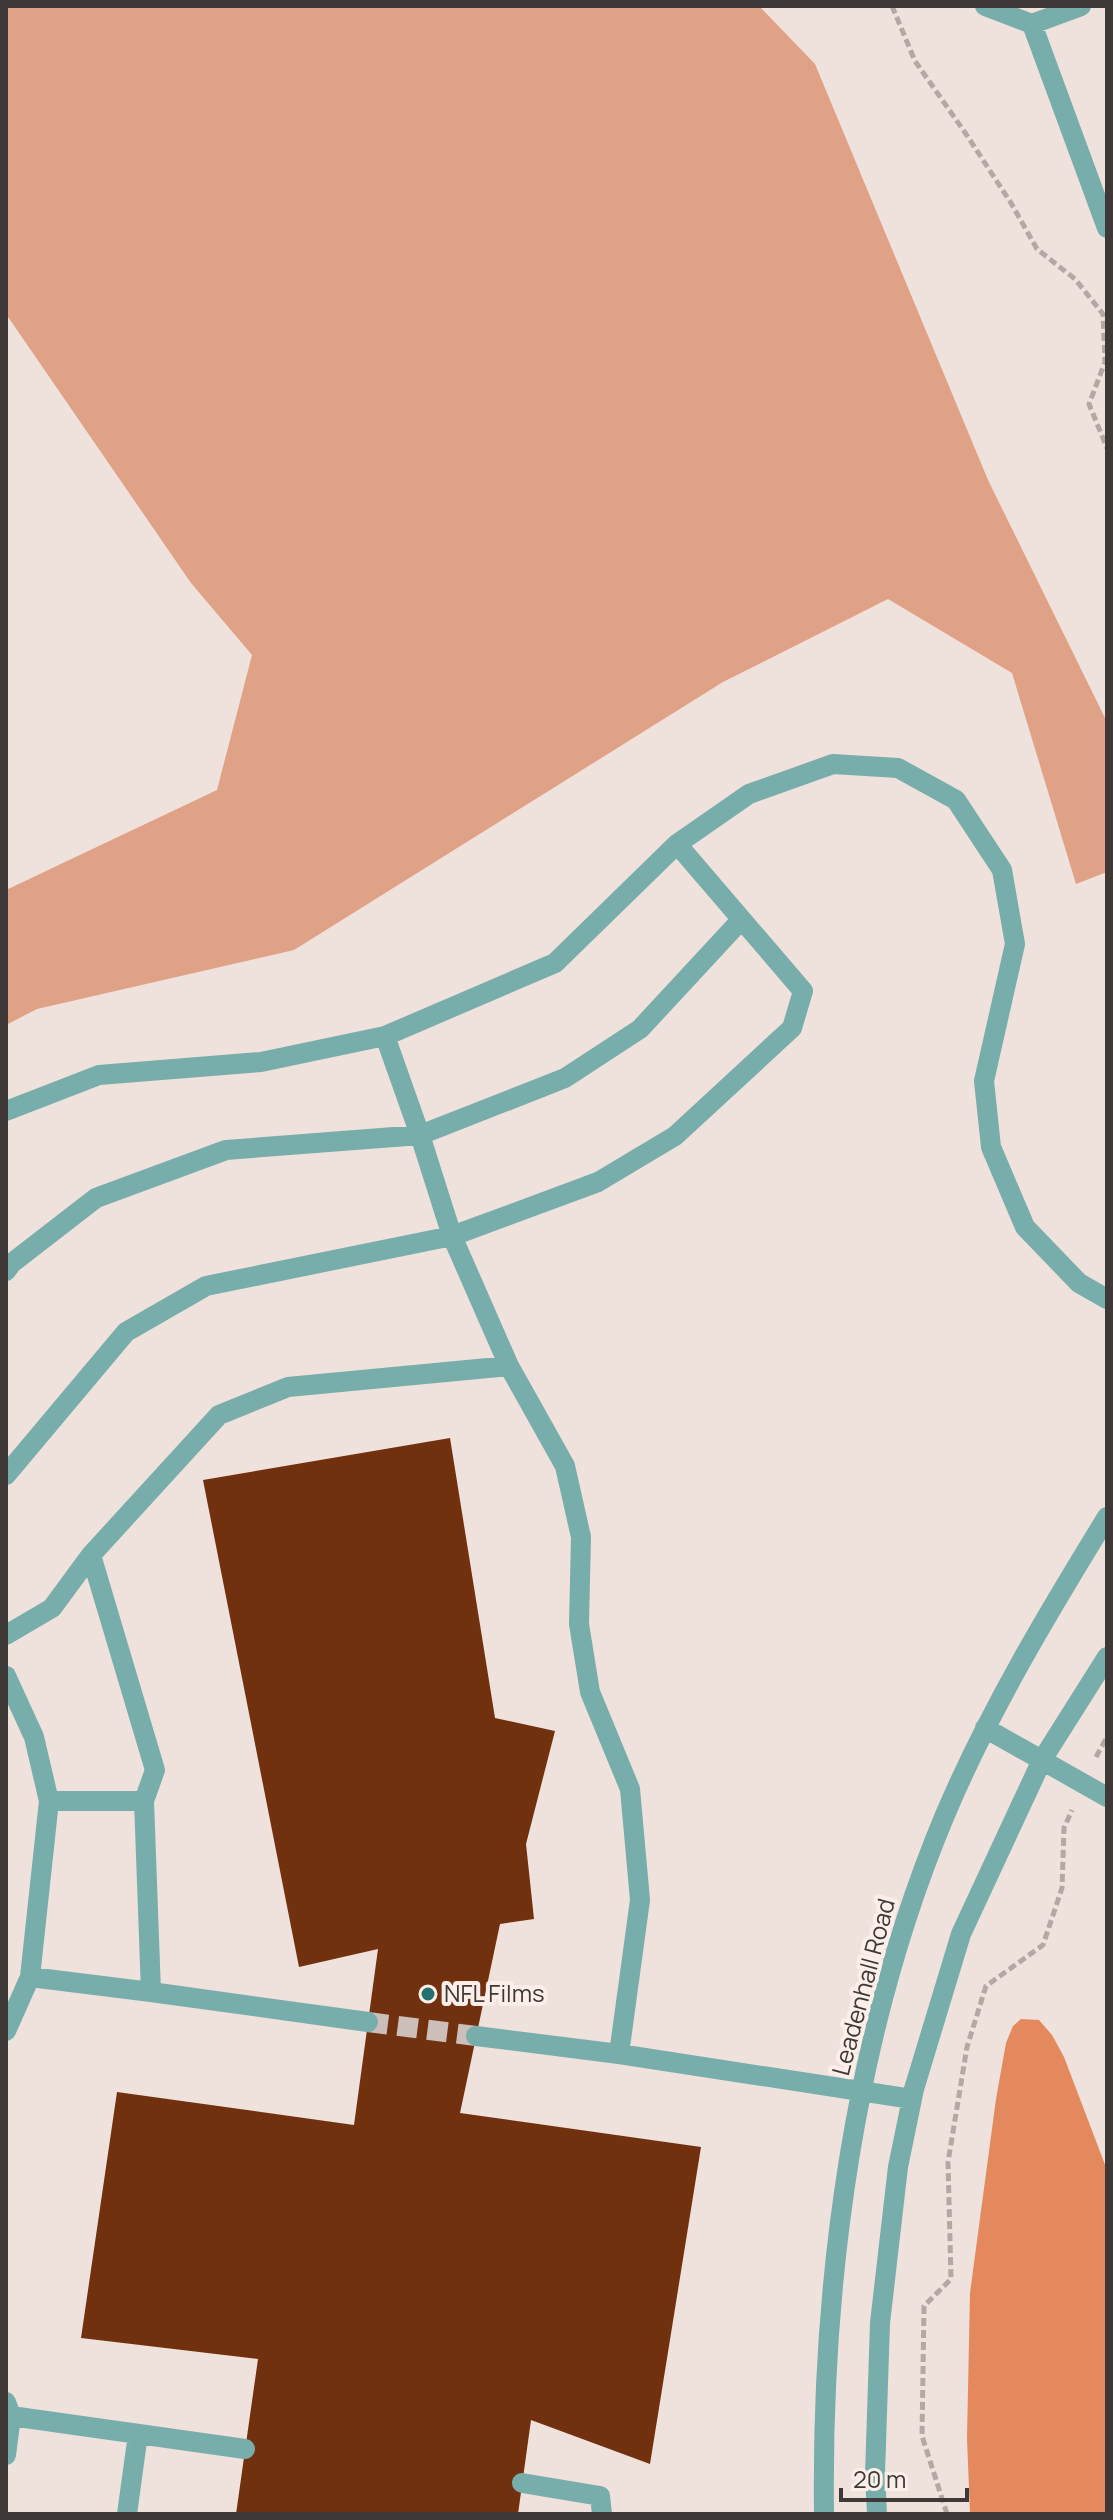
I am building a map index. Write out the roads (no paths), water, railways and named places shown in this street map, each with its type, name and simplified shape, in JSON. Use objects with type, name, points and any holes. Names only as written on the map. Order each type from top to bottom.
[{"type":"street","points":[[985,6],[1032,24],[1081,6]]},
{"type":"street","points":[[1032,24],[1107,228]]},
{"type":"street","points":[[6,1111],[99,1075],[261,1062],[385,1036],[555,963],[677,844],[749,794],[833,764],[898,768],[956,800],[1002,870],[1015,944],[984,1081],[991,1147],[1025,1227],[1079,1283],[1107,1299]]},
{"type":"street","points":[[6,1475],[126,1332],[206,1286],[452,1236],[598,1182],[675,1136],[792,1028],[803,991],[677,844]]},
{"type":"street","points":[[6,1271],[12,1263],[96,1198],[226,1150],[420,1135],[565,1078],[640,1029],[741,920]]},
{"type":"street","points":[[385,1036],[452,1236],[509,1366],[565,1466],[581,1537],[579,1624],[590,1692],[630,1789],[640,1900],[619,2054]]},
{"type":"street","points":[[6,1635],[52,1608],[91,1555],[219,1415],[288,1387],[509,1366]]},
{"type":"street","name":"Leadenhall Road","points":[[824,2514],[824,2416],[844,2187],[894,1958],[945,1814],[985,1728],[1107,1517]]},
{"type":"street","points":[[91,1555],[155,1770],[144,1801],[151,1992]]},
{"type":"street","points":[[877,2514],[875,2474],[880,2323],[898,2167],[912,2099],[961,1934],[1042,1760],[1107,1657]]},
{"type":"street","points":[[6,1676],[34,1737],[49,1801],[30,1977],[6,2031]]},
{"type":"street","points":[[985,1728],[1107,1797]]},
{"type":"street","points":[[49,1801],[144,1801]]},
{"type":"street","points":[[30,1977],[368,2022]]},
{"type":"street","points":[[476,2036],[619,2054],[912,2099]]},
{"type":"street","points":[[6,2455],[8,2409],[138,2434],[245,2449]]},
{"type":"street","points":[[127,2514],[138,2434]]},
{"type":"street","points":[[522,2483],[600,2496],[602,2514]]},
{"type":"tunnel","points":[[368,2022],[476,2036]]},
{"type":"place","name":"NFL Films","points":[[428,1994]]}]
